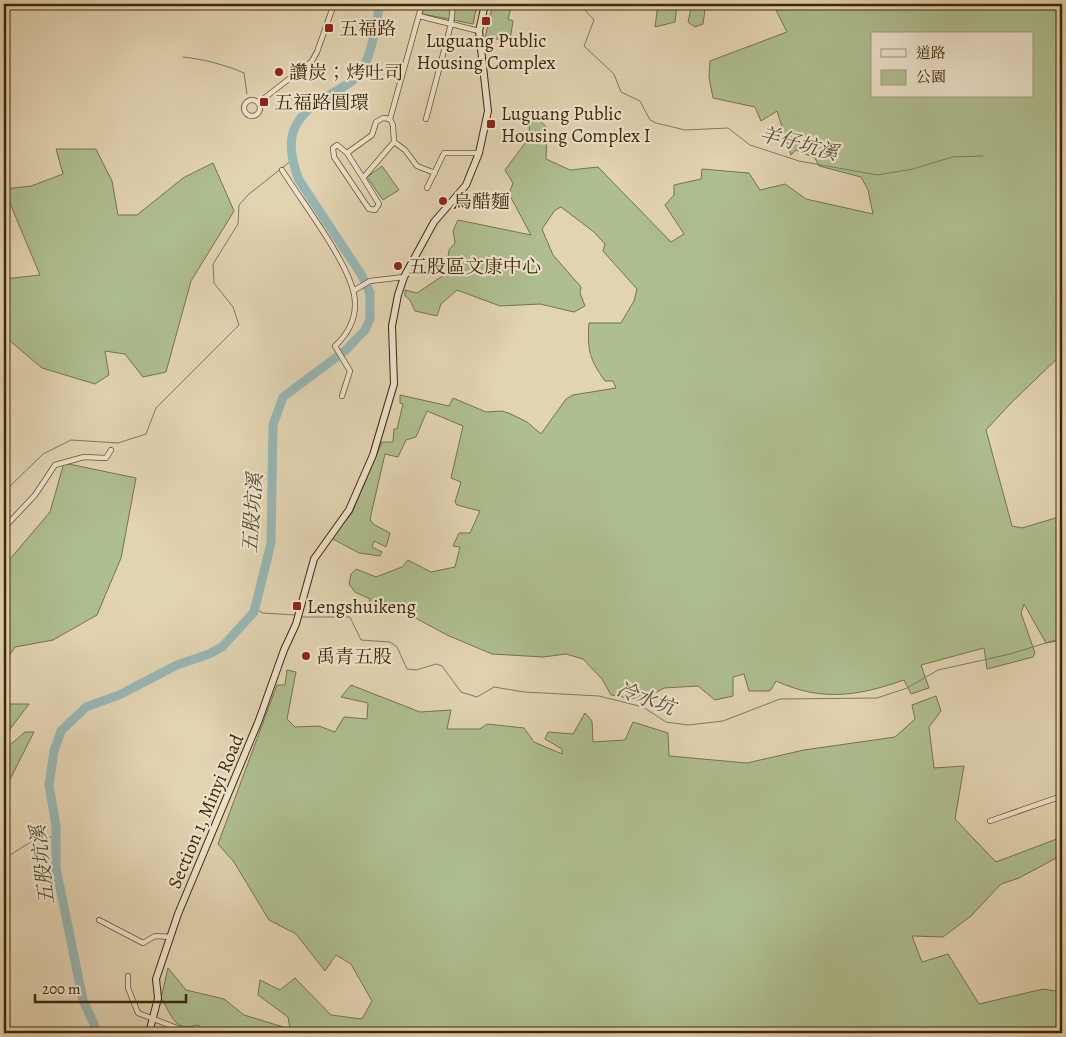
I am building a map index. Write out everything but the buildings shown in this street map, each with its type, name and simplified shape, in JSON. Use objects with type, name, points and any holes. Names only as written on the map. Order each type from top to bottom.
[{"type":"main road","name":"Section 1, Minyi Road","points":[[149,1033],[158,998],[156,979],[214,825],[259,720],[284,650],[299,616],[314,559],[340,524],[359,492],[387,412],[394,384],[392,326],[404,277],[434,222],[466,185],[479,153],[488,111],[479,31],[486,4]]},
{"type":"street","points":[[258,103],[312,61],[334,4]]},
{"type":"street","points":[[363,178],[378,163],[381,156],[394,142],[393,125],[390,119],[422,4]]},
{"type":"street","points":[[426,119],[451,24],[453,4]]},
{"type":"street","points":[[418,16],[479,31]]},
{"type":"street","points":[[347,153],[372,135],[376,122],[383,118],[390,119]]},
{"type":"street","points":[[394,142],[405,150],[417,166],[435,173]]},
{"type":"street","points":[[337,145],[347,153],[379,204],[375,210],[369,209],[332,153],[337,145]]},
{"type":"street","points":[[427,188],[444,153],[479,153]]},
{"type":"street","points":[[282,170],[329,243],[354,290],[353,322],[349,330],[335,346],[350,371],[342,396]]},
{"type":"street","points":[[354,290],[370,281],[404,277]]},
{"type":"street","points":[[4,528],[35,494],[56,465],[84,457],[106,458],[111,450]]},
{"type":"street","points":[[990,821],[1062,796]]},
{"type":"street","points":[[99,920],[143,943],[155,936],[171,937]]},
{"type":"street","points":[[128,976],[128,988],[138,1012],[190,1033]]},
{"type":"green space","points":[[423,4],[477,4],[473,24],[423,14],[421,9]]},
{"type":"green space","points":[[493,4],[512,4],[508,19],[513,21],[510,40],[485,38]]},
{"type":"green space","points":[[658,4],[692,4],[677,6],[675,22],[655,27]]},
{"type":"green space","points":[[692,4],[716,4],[705,10],[703,24],[695,27],[688,22]]},
{"type":"green space","points":[[773,4],[1062,4],[1062,354],[986,430],[1012,526],[1022,528],[1062,516],[1062,640],[1046,643],[1024,604],[1021,613],[1035,653],[1033,657],[987,669],[984,648],[921,665],[929,688],[911,694],[904,680],[855,693],[825,694],[809,692],[776,681],[770,691],[749,691],[744,674],[733,677],[733,696],[715,700],[698,686],[664,688],[642,700],[611,695],[602,679],[583,659],[566,654],[543,657],[492,654],[447,635],[386,602],[380,600],[378,608],[369,603],[370,599],[355,592],[349,584],[351,574],[356,569],[376,577],[402,567],[408,560],[431,572],[455,567],[460,547],[453,546],[459,533],[470,533],[480,511],[457,505],[455,502],[461,482],[451,478],[463,426],[427,411],[416,437],[406,440],[398,457],[385,454],[370,519],[373,524],[390,533],[386,547],[374,541],[372,547],[382,552],[380,556],[359,553],[331,538],[352,513],[382,442],[393,442],[394,429],[397,429],[403,404],[400,403],[400,395],[449,406],[453,398],[486,412],[502,411],[527,422],[541,434],[566,399],[573,395],[616,388],[613,381],[605,381],[593,361],[589,348],[589,323],[621,323],[634,301],[637,289],[603,251],[605,244],[594,232],[561,207],[555,210],[542,229],[553,255],[581,287],[580,293],[585,306],[574,312],[540,304],[500,306],[457,290],[441,304],[437,316],[415,311],[410,300],[405,296],[405,290],[417,293],[453,269],[447,264],[449,250],[455,243],[453,231],[458,220],[531,235],[509,194],[513,183],[505,170],[529,138],[530,109],[547,128],[546,159],[570,170],[598,167],[671,242],[684,234],[665,205],[674,195],[674,185],[701,179],[702,169],[749,173],[760,190],[785,184],[806,199],[873,214],[868,190],[861,177],[819,166],[815,158],[796,150],[791,155],[777,111],[761,121],[755,107],[713,98],[709,77],[710,61],[787,32]]},
{"type":"green space","points":[[56,149],[96,149],[112,181],[118,215],[137,215],[183,178],[213,163],[234,211],[191,281],[166,372],[143,377],[125,354],[105,351],[109,375],[95,384],[42,368],[4,336],[4,279],[40,275],[4,189],[31,186],[63,174]]},
{"type":"green space","points":[[382,166],[399,190],[383,200],[367,177]]},
{"type":"green space","points":[[64,463],[136,478],[121,558],[97,615],[53,640],[15,647],[4,664],[4,566],[50,512]]},
{"type":"green space","points":[[287,670],[296,672],[287,719],[295,727],[319,726],[335,732],[344,717],[367,719],[368,703],[341,697],[351,685],[420,712],[451,710],[447,729],[480,729],[487,724],[524,728],[534,742],[562,754],[562,749],[545,739],[548,732],[573,734],[585,713],[592,721],[593,742],[625,740],[633,722],[668,733],[669,756],[747,763],[804,750],[895,737],[915,719],[912,705],[936,696],[941,711],[929,727],[934,768],[964,766],[955,819],[996,862],[1062,837],[1062,855],[1019,878],[1001,884],[971,916],[943,937],[912,936],[922,962],[948,954],[979,1004],[1043,989],[1062,992],[1062,1033],[208,1033],[198,1025],[190,1027],[179,1025],[161,998],[168,968],[186,990],[224,999],[244,1015],[290,1029],[288,1017],[258,995],[260,980],[280,990],[295,978],[331,1015],[362,1019],[372,1001],[351,964],[336,955],[325,971],[296,934],[269,920],[234,862],[218,844],[277,685],[285,685]]},
{"type":"green space","points":[[4,704],[29,704],[4,737]]},
{"type":"green space","points":[[25,732],[34,732],[4,791],[4,750]]},
{"type":"waterway","name":"五股坑溪","points":[[98,1033],[83,1000],[56,868],[56,826],[49,785],[54,751],[61,731],[86,707],[119,695],[177,665],[209,654],[222,647],[254,612],[271,543],[273,425],[283,397],[346,350],[365,330],[370,319],[370,293],[361,274],[299,180],[292,154],[293,132],[297,123],[314,105],[348,84],[360,73],[371,48],[380,4]]},
{"type":"waterway","name":"羊仔坑溪","points":[[541,4],[551,7],[583,8],[594,20],[584,46],[614,74],[621,92],[640,101],[650,120],[656,123],[685,130],[728,128],[750,145],[799,161],[877,175],[913,169],[952,157],[983,156]]},
{"type":"waterway","points":[[183,57],[230,67],[244,73],[247,94]]},
{"type":"waterway","points":[[4,492],[43,454],[71,440],[118,443],[146,434],[156,408],[239,325],[233,307],[214,283],[213,264],[238,224],[239,205],[249,194],[292,160]]},
{"type":"waterway","name":"冷水坑","points":[[255,607],[262,613],[295,615]]},
{"type":"waterway","name":"冷水坑","points":[[301,617],[350,617],[361,640],[390,642],[397,647],[407,669],[416,670],[436,664],[442,666],[461,692],[477,697],[494,687],[524,692],[599,696],[643,707],[666,722],[688,725],[723,721],[780,699],[877,698],[907,688],[938,670],[1010,654],[1062,638]]},
{"type":"waterway","points":[[4,859],[32,841],[55,836]]},
{"type":"place","name":"Luguang Public Housing Complex","points":[[486,21]]},
{"type":"place","name":"五福路","points":[[329,28]]},
{"type":"place","name":"讚炭；烤吐司","points":[[279,72]]},
{"type":"place","name":"五福路圓環","points":[[264,102]]},
{"type":"place","name":"Luguang Public Housing Complex I","points":[[491,124]]},
{"type":"place","name":"烏醋麵","points":[[443,201]]},
{"type":"place","name":"五股區文康中心","points":[[398,266]]},
{"type":"place","name":"Lengshuikeng","points":[[297,606]]},
{"type":"place","name":"禹青五股","points":[[306,656]]}]
